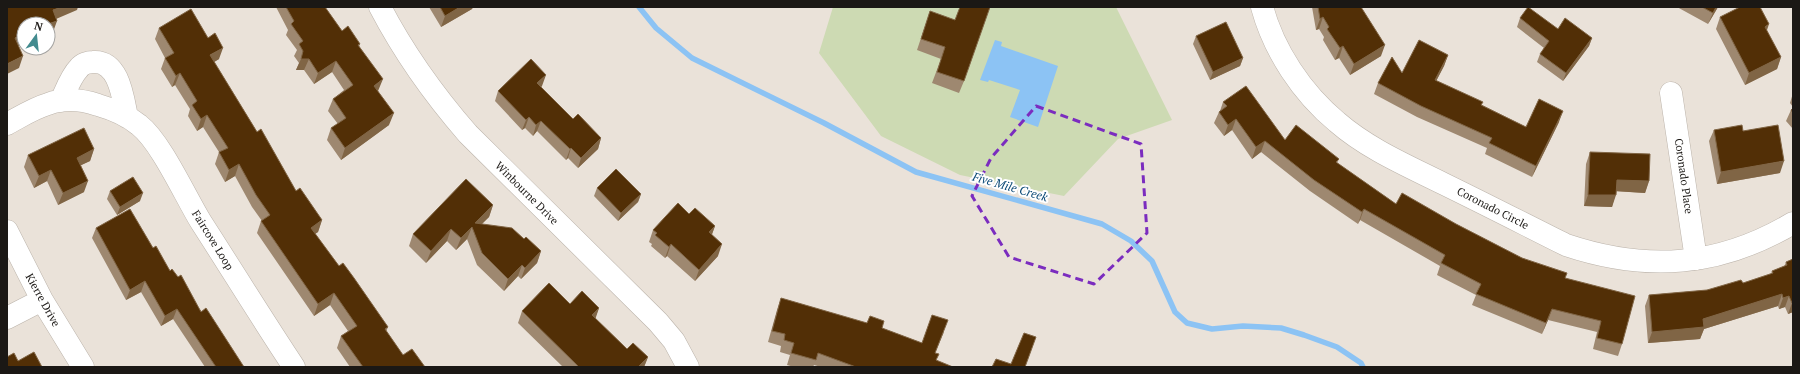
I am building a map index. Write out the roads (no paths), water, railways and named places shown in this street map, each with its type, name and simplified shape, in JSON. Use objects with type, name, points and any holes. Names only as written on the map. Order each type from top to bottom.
[{"type":"street","name":"Winbourne Drive","points":[[380,7],[392,31],[420,74],[445,108],[468,134],[658,322],[674,341],[688,367]]},
{"type":"street","name":"Coronado Circle","points":[[1262,7],[1277,47],[1299,82],[1321,108],[1337,123],[1365,142],[1392,157],[1566,245],[1592,254],[1617,259],[1658,262],[1696,259],[1738,249],[1765,239],[1793,223]]},
{"type":"street","points":[[61,100],[79,67],[89,62],[98,61],[106,64],[116,76],[127,117]]},
{"type":"street","name":"Coronado Place","points":[[1672,93],[1696,259]]},
{"type":"street","name":"Faircove Loop","points":[[7,124],[47,104],[61,100],[91,103],[127,117],[140,125],[156,145],[219,250],[294,367]]},
{"type":"street","name":"Kierre Drive","points":[[7,231],[42,300],[83,367]]},
{"type":"street","points":[[7,318],[42,300]]},
{"type":"water","points":[[995,40],[1002,42],[1001,46],[1058,66],[1038,127],[1010,117],[1020,90],[989,80],[988,82],[980,80]]},
{"type":"waterway","name":"Five Mile Creek","points":[[639,7],[656,28],[692,58],[824,123],[916,172],[1102,224],[1131,241],[1152,261],[1175,312],[1187,323],[1212,329],[1243,326],[1281,328],[1337,347],[1361,363],[1363,367]]}]
